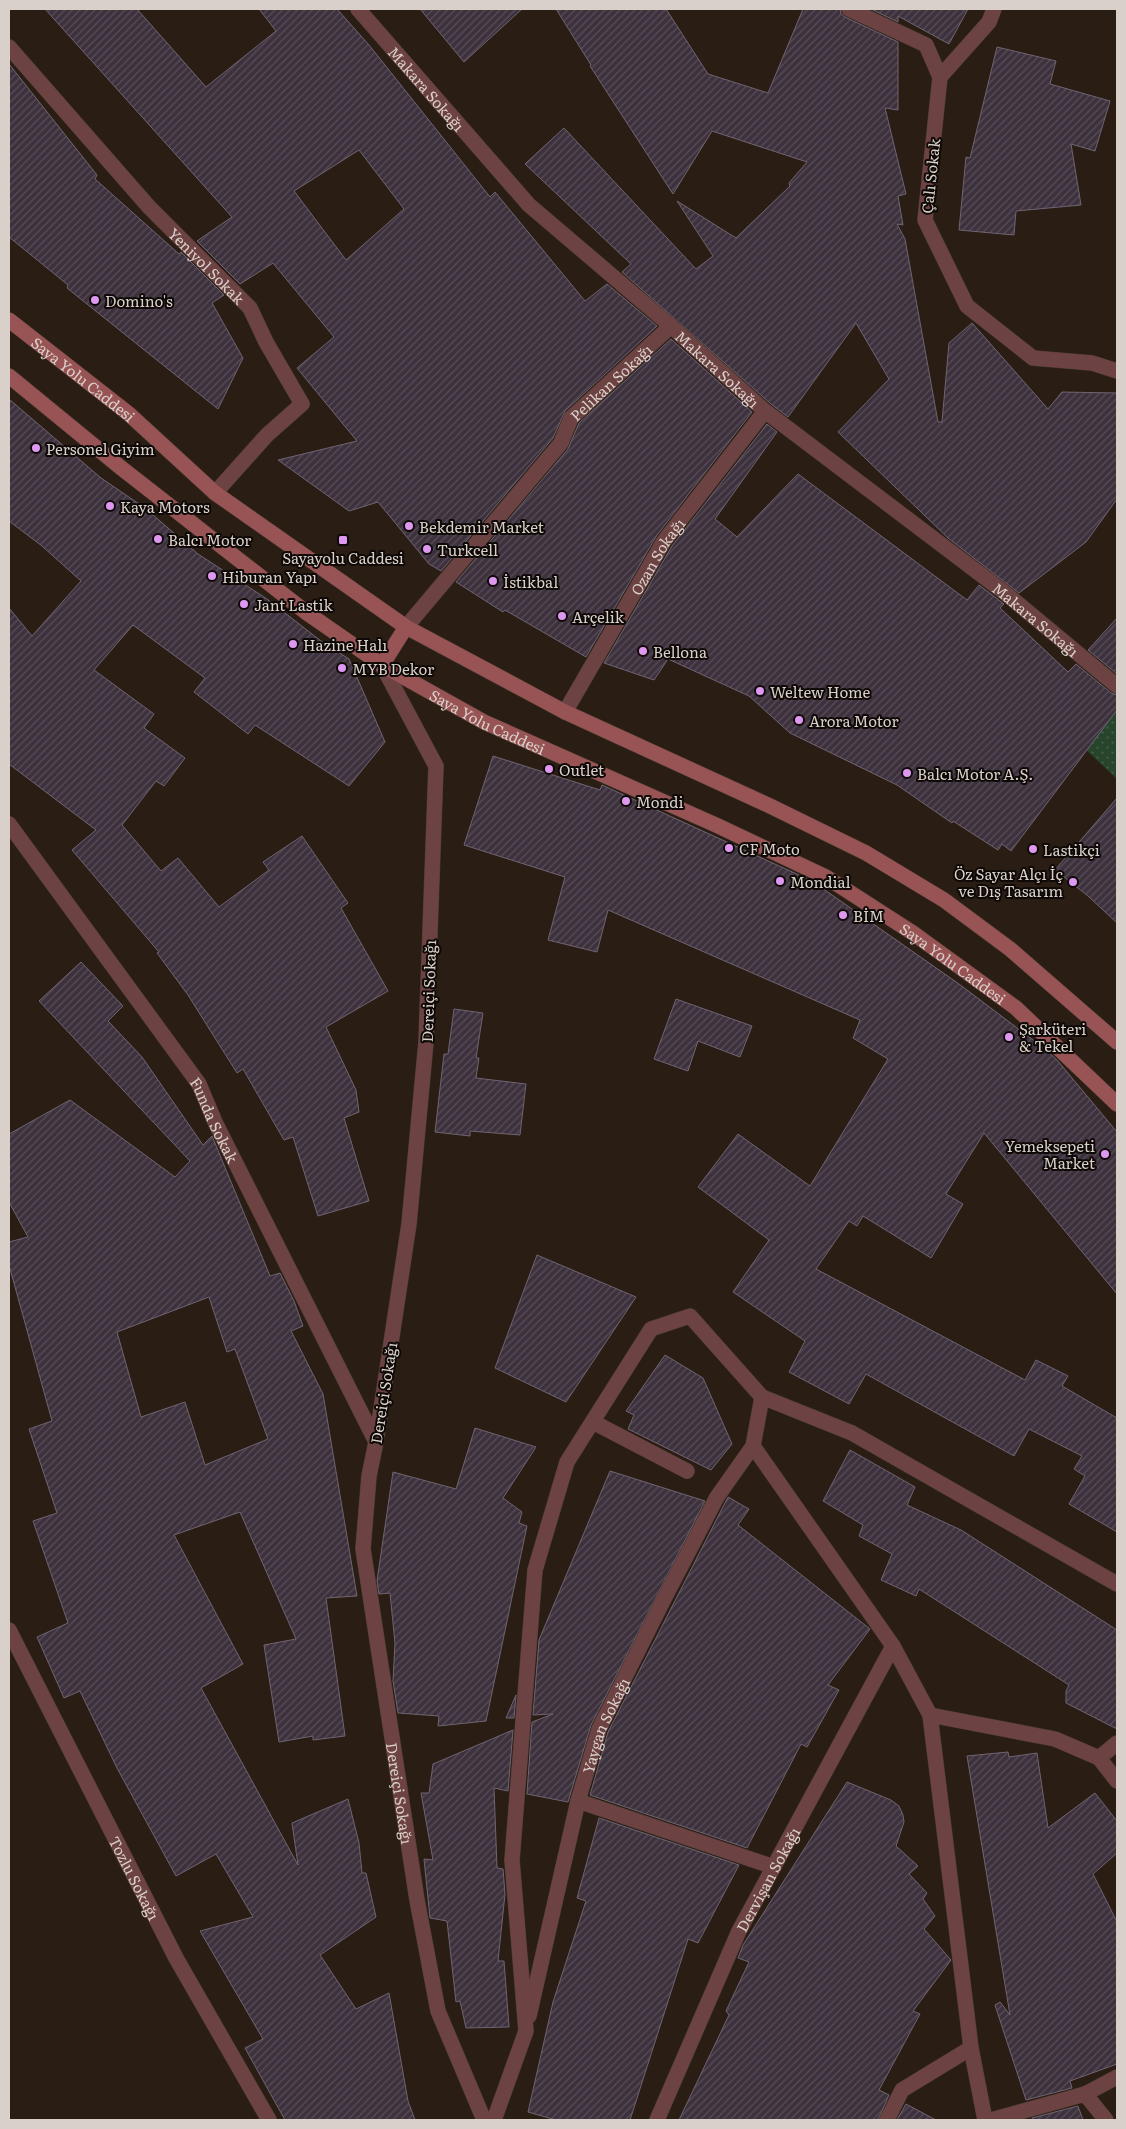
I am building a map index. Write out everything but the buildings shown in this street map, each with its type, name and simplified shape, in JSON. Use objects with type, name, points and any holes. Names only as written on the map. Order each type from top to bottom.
[{"type":"main road","name":"Saya Yolu Caddesi","points":[[9,320],[129,414],[215,493],[406,627],[565,712],[768,805],[866,853],[944,900],[1010,949],[1117,1042]]},
{"type":"main road","name":"Saya Yolu Caddesi","points":[[9,376],[120,467],[299,607],[382,665],[484,722],[826,877],[913,934],[1016,1008],[1117,1104]]},
{"type":"main road","points":[[382,665],[406,627]]},
{"type":"street","name":"Makara Sokağı","points":[[358,9],[529,205],[671,326],[765,411],[1004,592],[1117,686]]},
{"type":"street","name":"Çalı Sokak","points":[[849,9],[926,45],[940,77],[925,220],[967,306],[1033,358],[1092,363],[1117,371]]},
{"type":"street","points":[[940,77],[988,22],[994,9]]},
{"type":"street","name":"Yeniyol Sokak","points":[[9,47],[148,207],[250,308],[266,342],[302,404],[267,435],[215,493]]},
{"type":"street","name":"Pelikan Sokağı","points":[[406,627],[562,444],[571,418],[671,326]]},
{"type":"street","name":"Ozan Sokağı","points":[[565,712],[664,541],[765,411]]},
{"type":"street","name":"Dereiçi Sokağı","points":[[382,665],[436,766],[426,1042],[409,1224],[376,1442],[369,1476],[363,1549],[416,1900],[438,2011],[484,2120]]},
{"type":"street","name":"Funda Sokak","points":[[9,824],[199,1084],[220,1131],[376,1442]]},
{"type":"street","points":[[526,2031],[512,1860],[535,1570],[567,1462],[652,1329],[690,1316],[762,1397],[852,1433],[1117,1584]]},
{"type":"street","points":[[762,1397],[753,1446],[893,1646],[930,1715],[971,2048],[985,2120]]},
{"type":"street","points":[[592,1422],[687,1471]]},
{"type":"street","name":"Yaygan Sokağı","points":[[494,2120],[526,2031],[578,1801],[598,1730],[717,1497],[753,1446]]},
{"type":"street","name":"Tozlu Sokağı","points":[[9,1630],[176,1958],[269,2120]]},
{"type":"street","name":"Dervişan Sokağı","points":[[657,2120],[740,1931],[893,1646]]},
{"type":"street","points":[[930,1715],[1056,1739],[1099,1758],[1117,1781]]},
{"type":"street","points":[[1099,1758],[1117,1743]]},
{"type":"street","points":[[578,1801],[774,1867]]},
{"type":"street","points":[[887,2120],[902,2090],[971,2048]]},
{"type":"street","points":[[991,2120],[1085,2094],[1117,2077]]},
{"type":"street","points":[[1085,2094],[1106,2120]]},
{"type":"green space","points":[[1115,691],[1117,693],[1117,779],[1083,747]]},
{"type":"place","name":"Domino's","points":[[95,300]]},
{"type":"place","name":"Personel Giyim","points":[[36,448]]},
{"type":"place","name":"Kaya Motors","points":[[110,506]]},
{"type":"place","name":"Bekdemir Market","points":[[409,526]]},
{"type":"place","name":"Balcı Motor","points":[[158,539]]},
{"type":"place","name":"Sayayolu Caddesi","points":[[343,540]]},
{"type":"place","name":"Turkcell","points":[[427,549]]},
{"type":"place","name":"Hiburan Yapı","points":[[212,576]]},
{"type":"place","name":"İstikbal","points":[[493,581]]},
{"type":"place","name":"Jant Lastik","points":[[244,604]]},
{"type":"place","name":"Arçelik","points":[[562,616]]},
{"type":"place","name":"Hazine Halı","points":[[293,644]]},
{"type":"place","name":"Bellona","points":[[643,651]]},
{"type":"place","name":"MYB Dekor","points":[[342,668]]},
{"type":"place","name":"Weltew Home","points":[[760,691]]},
{"type":"place","name":"Arora Motor","points":[[799,720]]},
{"type":"place","name":"Outlet","points":[[549,769]]},
{"type":"place","name":"Balcı Motor A.Ş.","points":[[907,773]]},
{"type":"place","name":"Mondi","points":[[626,801]]},
{"type":"place","name":"CF Moto","points":[[729,848]]},
{"type":"place","name":"Lastikçi","points":[[1033,849]]},
{"type":"place","name":"Mondial","points":[[780,881]]},
{"type":"place","name":"Öz Sayar Alçı İç ve Dış Tasarım","points":[[1073,882]]},
{"type":"place","name":"BİM","points":[[843,915]]},
{"type":"place","name":"Şarküteri & Tekel","points":[[1009,1037]]},
{"type":"place","name":"Yemeksepeti Market","points":[[1105,1154]]}]
